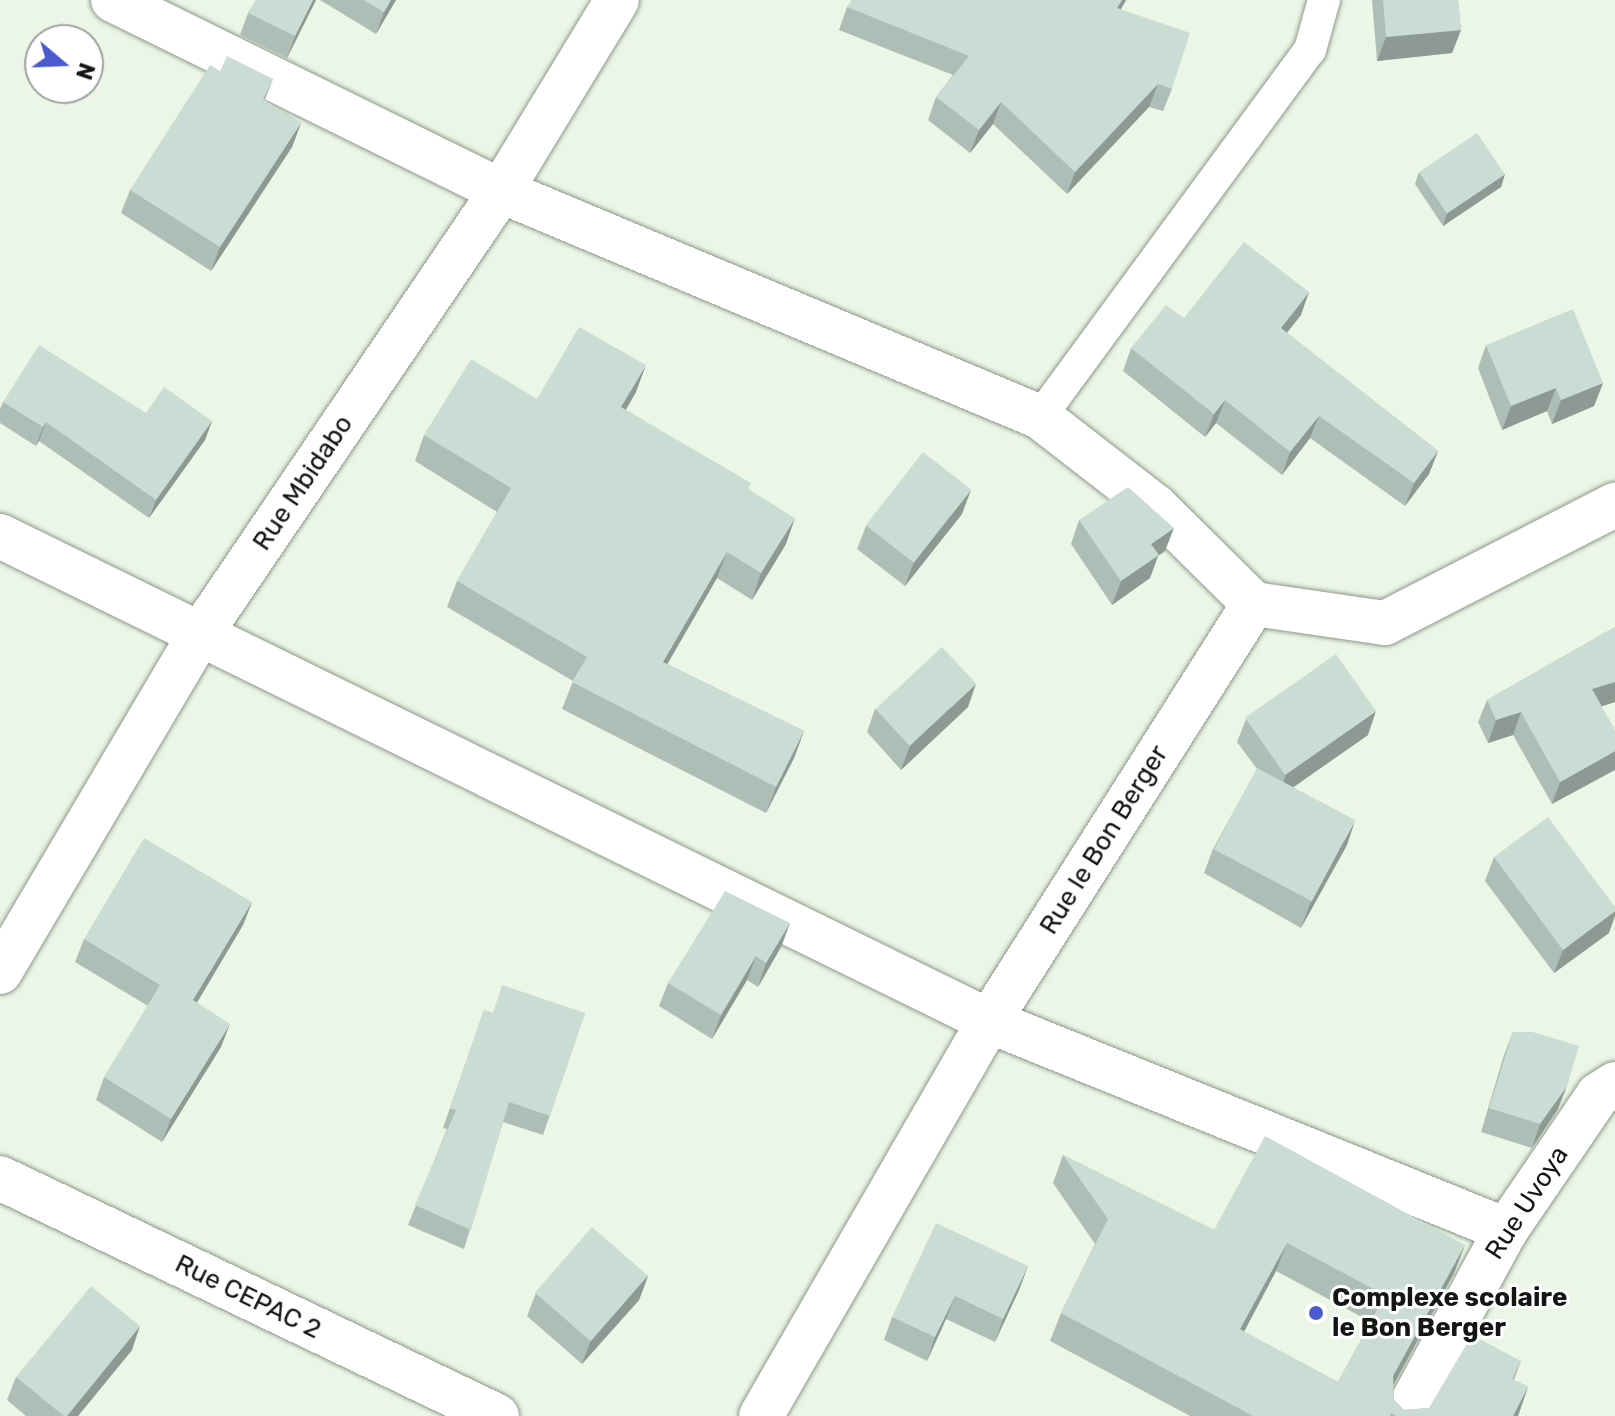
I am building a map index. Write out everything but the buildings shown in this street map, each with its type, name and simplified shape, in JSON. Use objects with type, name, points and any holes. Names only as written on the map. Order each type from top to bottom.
[{"type":"street","points":[[113,0],[501,191],[1040,417],[1156,507],[1254,604],[1385,623],[1615,505]]},
{"type":"street","name":"Rue Mbidabo","points":[[0,972],[199,636],[501,191],[617,0]]},
{"type":"street","points":[[0,536],[989,1021],[1506,1230]]},
{"type":"street","name":"Rue le Bon Berger","points":[[761,1416],[989,1021],[1254,604]]},
{"type":"street","name":"Rue Uvoya","points":[[1405,1416],[1506,1230],[1598,1095],[1615,1084]]},
{"type":"street","name":"Rue CEPAC 2","points":[[0,1178],[497,1416]]},
{"type":"lane","points":[[1040,417],[1310,50],[1324,0]]},
{"type":"place","name":"Complexe scolaire le Bon Berger","points":[[1316,1313]]}]
